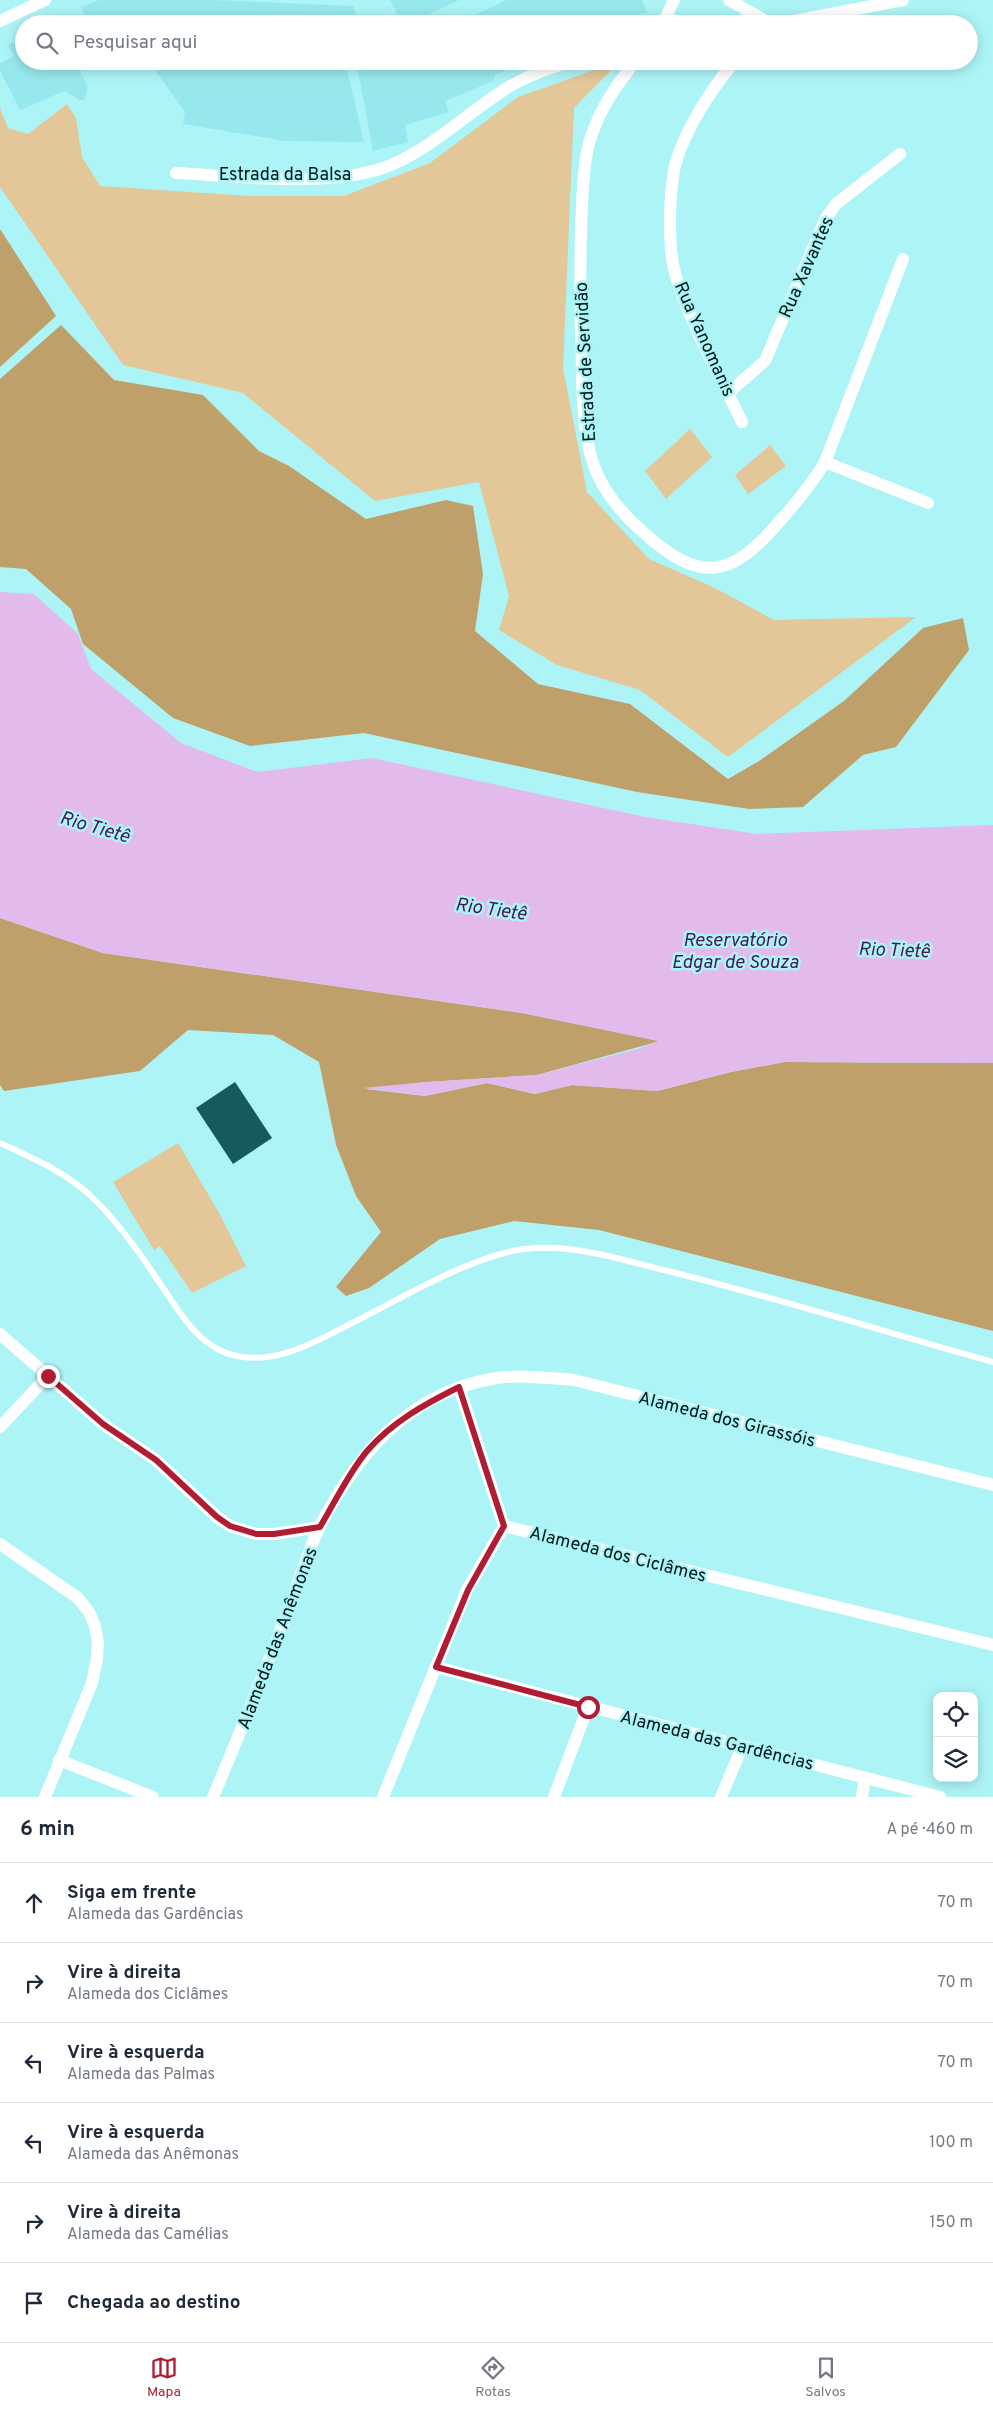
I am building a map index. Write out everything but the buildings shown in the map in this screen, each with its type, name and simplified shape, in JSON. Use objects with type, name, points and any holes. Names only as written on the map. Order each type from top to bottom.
[{"type":"street","points":[[0,21],[45,0]]},
{"type":"street","points":[[666,15],[674,0]]},
{"type":"street","points":[[729,0],[755,15]]},
{"type":"street","points":[[825,15],[903,0]]},
{"type":"street","name":"Estrada da Balsa","points":[[176,173],[324,178],[365,174],[390,166],[414,154],[438,139],[499,93],[521,80],[549,70]]},
{"type":"street","name":"Estrada de Servidão","points":[[629,70],[601,111],[589,145],[583,180],[580,237],[583,392],[588,441],[599,479],[609,496],[630,520],[654,542],[675,557],[698,566],[720,568],[744,558],[764,539],[814,480],[825,462],[903,259]]},
{"type":"street","name":"Rua Yanomanis","points":[[729,70],[702,109],[682,146],[674,170],[670,204],[670,247],[676,279],[742,422]]},
{"type":"street","name":"Rua Xavantes","points":[[728,392],[765,361],[814,243],[826,218],[836,204],[900,154]]},
{"type":"street","points":[[825,462],[928,502]]},
{"type":"street","points":[[0,1334],[103,1424],[156,1460],[203,1504],[230,1526],[256,1534],[274,1534],[320,1527]]},
{"type":"street","points":[[0,1427],[48,1376]]},
{"type":"street","name":"Alameda dos Girassóis","points":[[459,1387],[492,1379],[510,1377],[574,1380],[993,1485]]},
{"type":"street","points":[[383,1797],[468,1590],[504,1526],[459,1387]]},
{"type":"street","name":"Alameda das Anêmonas","points":[[213,1797],[320,1527],[350,1474],[378,1441],[411,1413],[459,1387]]},
{"type":"street","name":"Alameda dos Ciclâmes","points":[[504,1526],[993,1645]]},
{"type":"street","points":[[0,1544],[78,1598],[89,1612],[95,1626],[97,1658],[92,1683],[44,1797]]},
{"type":"street","name":"Alameda das Gardências","points":[[436,1667],[940,1797]]},
{"type":"street","points":[[554,1797],[588,1707]]},
{"type":"street","points":[[721,1797],[742,1747]]},
{"type":"street","points":[[59,1760],[153,1797]]},
{"type":"street","points":[[862,1797],[865,1778]]},
{"type":"lane","points":[[0,1143],[47,1164],[73,1180],[97,1202],[125,1236],[194,1330],[208,1344],[243,1357],[262,1358],[296,1349],[480,1261],[518,1250],[550,1248],[585,1251],[690,1277],[993,1362]]},
{"type":"shaded area","points":[[99,0],[212,0],[353,6],[356,15],[85,15],[81,7]]},
{"type":"shaded area","points":[[390,0],[459,0],[427,15],[398,15]]},
{"type":"shaded area","points":[[506,0],[642,0],[647,12],[638,15],[475,15]]},
{"type":"shaded area","points":[[15,42],[15,70],[80,70],[88,87],[84,100],[80,100],[64,91],[20,110],[0,71],[0,63],[14,56],[8,45]]},
{"type":"shaded area","points":[[157,70],[347,70],[364,142],[286,141],[183,124],[185,112]]},
{"type":"shaded area","points":[[507,70],[496,74],[493,81],[445,101],[449,112],[405,125],[408,142],[373,151],[358,71]]},
{"type":"shaded area","points":[[594,70],[611,70],[574,108],[563,368],[587,492],[649,559],[713,587],[774,620],[916,617],[728,757],[640,690],[557,665],[499,630],[509,596],[479,482],[375,501],[243,393],[123,365],[0,187],[0,108],[8,128],[28,134],[67,104],[76,118],[82,157],[100,186],[249,196],[344,196],[430,163],[518,97]]},
{"type":"shaded area","points":[[0,229],[56,316],[0,367]]},
{"type":"shaded area","points":[[61,325],[114,380],[203,395],[259,451],[289,466],[366,519],[446,500],[473,506],[483,574],[475,631],[538,684],[630,704],[728,779],[759,761],[844,701],[923,628],[963,618],[969,650],[896,747],[863,755],[803,807],[749,809],[637,792],[364,733],[250,746],[173,718],[83,644],[71,609],[26,569],[0,567],[0,379]]},
{"type":"shaded area","points":[[690,429],[712,457],[666,499],[645,471]]},
{"type":"shaded area","points":[[770,445],[786,466],[748,494],[735,475]]},
{"type":"shaded area","points":[[0,918],[103,953],[522,1013],[660,1041],[537,1075],[427,1082],[366,1089],[425,1096],[487,1083],[535,1094],[572,1085],[657,1091],[731,1072],[784,1062],[993,1063],[993,1331],[599,1230],[514,1221],[440,1239],[369,1288],[346,1296],[336,1287],[381,1232],[356,1196],[336,1145],[319,1062],[273,1035],[188,1030],[140,1071],[4,1091],[0,1085]]},
{"type":"shaded area","points":[[178,1143],[218,1211],[246,1266],[192,1293],[160,1246],[154,1250],[113,1182]]},
{"type":"water","name":"Reservatório Edgar de Souza","points":[[0,592],[34,594],[78,634],[91,669],[181,743],[257,772],[372,758],[645,817],[757,834],[993,825],[993,1063],[784,1062],[731,1072],[657,1091],[572,1085],[535,1094],[487,1083],[425,1096],[363,1088],[537,1075],[638,1049],[658,1041],[522,1013],[103,953],[0,918]]},
{"type":"route","points":[[48,1376],[103,1424],[156,1460],[217,1517],[230,1526],[256,1534],[274,1534],[320,1527],[350,1474],[367,1451],[388,1430],[411,1413],[459,1387],[504,1526],[488,1550],[468,1590],[436,1667],[588,1707]]},
{"type":"water label","name":"Rio Tietê","points":[[95,826]]},
{"type":"water label","name":"Rio Tietê","points":[[491,908]]},
{"type":"water label","name":"Rio Tietê","points":[[894,949]]}]
